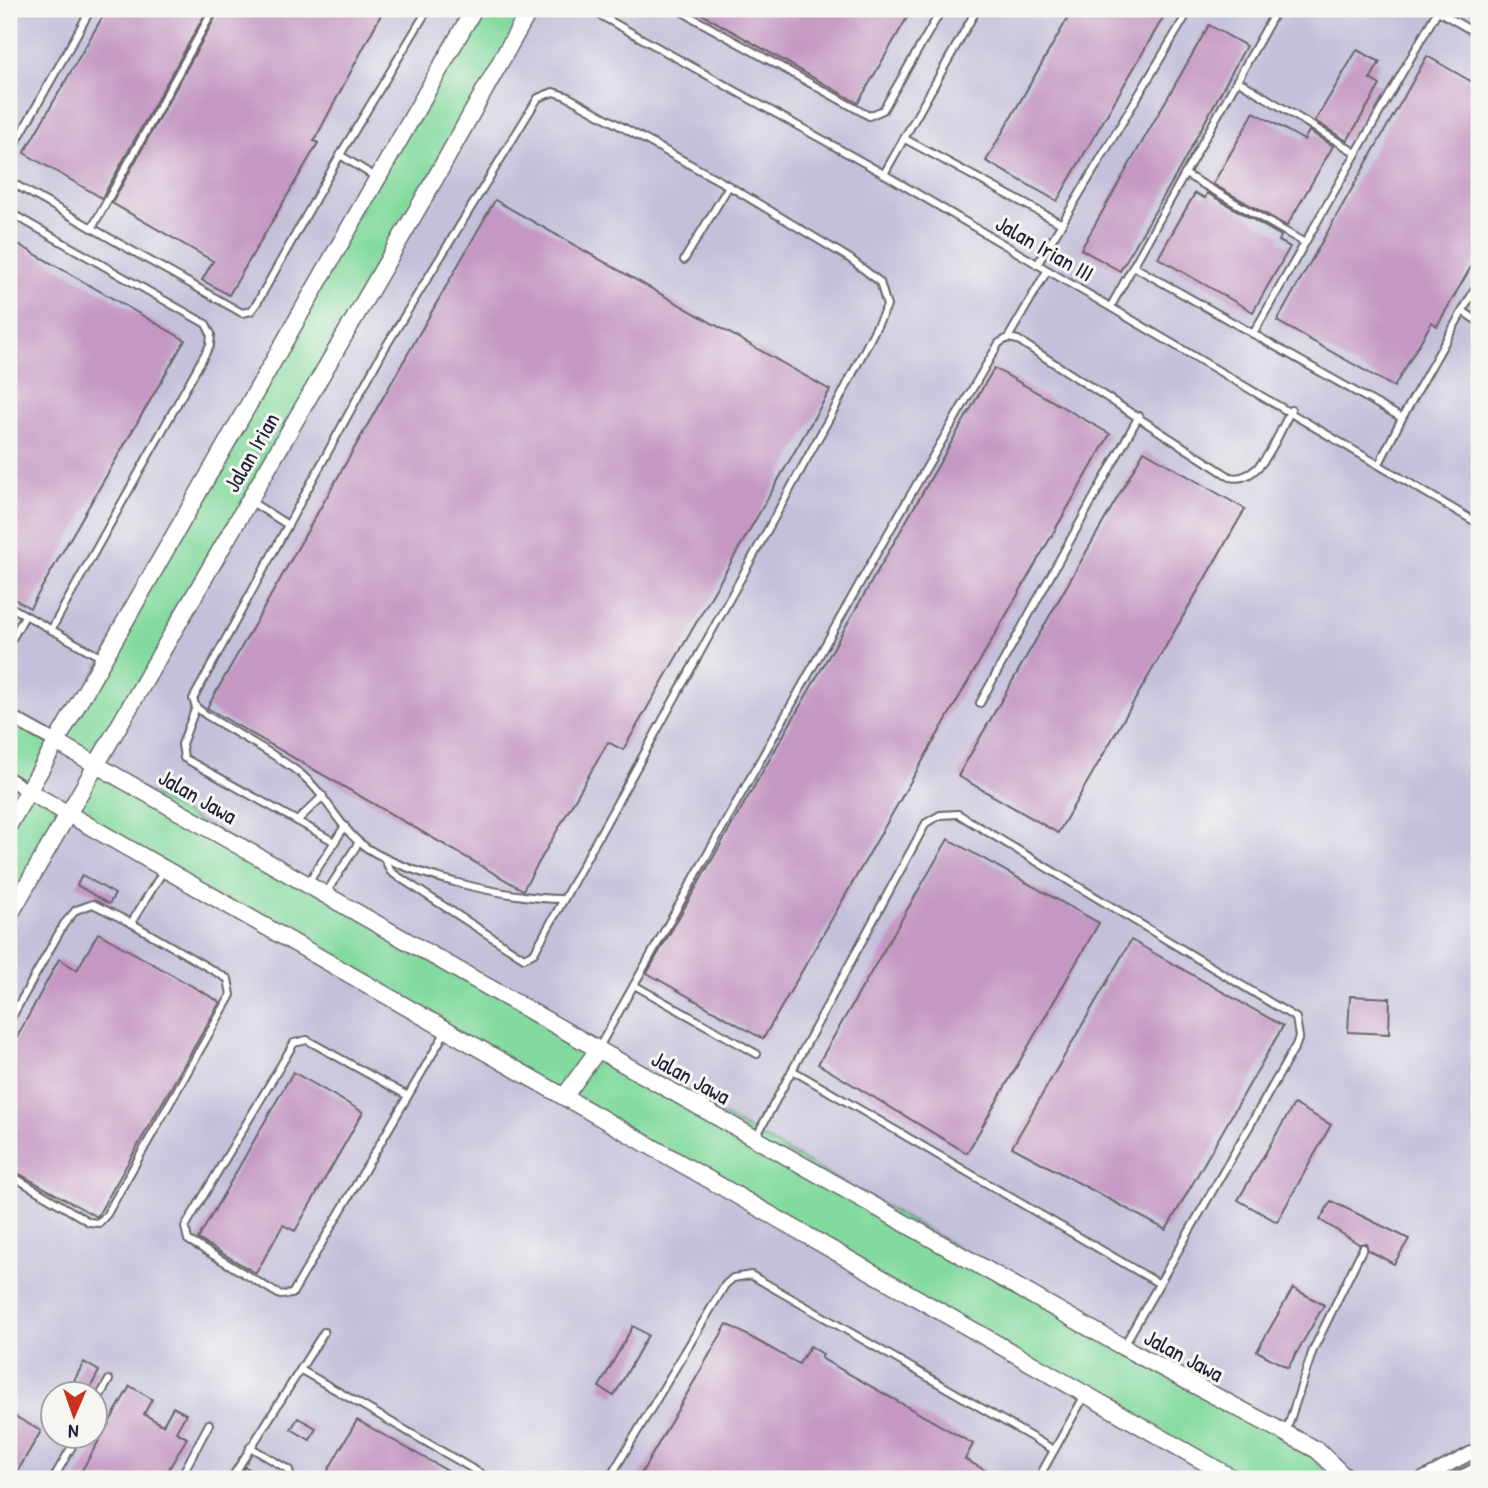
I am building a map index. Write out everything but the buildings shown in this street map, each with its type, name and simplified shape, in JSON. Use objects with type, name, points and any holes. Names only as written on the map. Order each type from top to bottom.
[{"type":"street","name":"Jalan Irian","points":[[9,825],[474,9]]},
{"type":"street","name":"Jalan Irian","points":[[9,916],[423,200],[530,9]]},
{"type":"street","name":"Jalan Jawa","points":[[9,716],[1123,1348],[1286,1432],[1317,1450],[1345,1477]]},
{"type":"street","points":[[9,779],[164,870],[1234,1479]]},
{"type":"street","points":[[564,1097],[597,1051]]},
{"type":"street","points":[[1422,1479],[1475,1452],[1479,1468],[1457,1479]]},
{"type":"street","points":[[1345,1477],[1363,1479]]},
{"type":"lane","points":[[9,155],[91,9]]},
{"type":"lane","points":[[92,228],[214,9]]},
{"type":"lane","points":[[9,180],[236,312],[247,313],[257,303],[428,9]]},
{"type":"lane","name":"Jalan Irian III","points":[[589,9],[884,174],[1479,524]]},
{"type":"lane","points":[[677,9],[869,116],[883,110],[942,9]]},
{"type":"lane","points":[[884,174],[977,9]]},
{"type":"lane","points":[[1037,265],[1189,9]]},
{"type":"lane","points":[[1111,306],[1277,9]]},
{"type":"lane","points":[[1253,334],[1436,10],[1479,35]]},
{"type":"lane","points":[[1237,80],[1356,153]]},
{"type":"lane","points":[[384,858],[391,872],[524,958],[534,953],[564,899],[836,406],[887,306],[880,282],[849,258],[729,186],[566,96],[553,92],[538,98],[383,351],[193,699],[196,707],[300,774],[323,796],[359,842],[384,858],[501,895],[564,899]]},
{"type":"lane","points":[[905,139],[1062,224]]},
{"type":"lane","points":[[341,155],[377,178]]},
{"type":"lane","points":[[1185,174],[1305,243]]},
{"type":"lane","points":[[684,260],[729,186]]},
{"type":"lane","points":[[9,212],[206,324],[211,334],[209,345],[51,630]]},
{"type":"lane","points":[[1133,266],[1402,418]]},
{"type":"lane","points":[[597,1051],[879,549],[999,344],[1008,338],[1046,271]]},
{"type":"lane","points":[[1379,464],[1479,282]]},
{"type":"lane","points":[[1464,312],[1479,322]]},
{"type":"lane","points":[[1008,338],[1018,340],[1230,477],[1239,478],[1257,470],[1291,411]]},
{"type":"lane","points":[[980,703],[1139,416]]},
{"type":"lane","points":[[248,500],[288,525]]},
{"type":"lane","points":[[9,606],[104,658]]},
{"type":"lane","points":[[9,644],[25,616]]},
{"type":"lane","points":[[196,707],[182,744],[184,758],[333,841]]},
{"type":"lane","points":[[297,821],[323,796]]},
{"type":"lane","points":[[755,1139],[926,823],[940,814],[958,814],[1296,1018],[1299,1037],[1296,1045],[1123,1348]]},
{"type":"lane","points":[[306,884],[345,826]]},
{"type":"lane","points":[[325,894],[359,842]]},
{"type":"lane","points":[[131,923],[164,870]]},
{"type":"lane","points":[[9,1023],[64,924],[76,910],[93,904],[228,979],[231,995],[107,1214],[99,1223],[89,1222],[9,1174]]},
{"type":"lane","points":[[634,985],[757,1054]]},
{"type":"lane","points":[[408,1096],[307,1040],[295,1043],[185,1227],[188,1240],[281,1295],[292,1294],[408,1096],[446,1031]]},
{"type":"lane","points":[[792,1070],[1158,1283]]},
{"type":"lane","points":[[1286,1432],[1313,1350],[1363,1248]]},
{"type":"lane","points":[[609,1479],[725,1285],[740,1276],[751,1275],[1054,1450]]},
{"type":"lane","points":[[230,1479],[324,1332]]},
{"type":"lane","points":[[301,1370],[490,1479]]},
{"type":"lane","points":[[1038,1479],[1086,1393]]},
{"type":"lane","points":[[180,1479],[209,1424]]},
{"type":"lane","points":[[250,1447],[289,1470],[291,1479]]},
{"type":"lane","points":[[53,1479],[70,1450]]},
{"type":"shaded area","points":[[9,9],[1479,9],[1479,1479],[9,1479]]},
{"type":"green space","points":[[474,9],[529,9],[97,764],[1286,1432],[1347,1479],[1234,1479],[68,814],[9,916],[9,825],[28,791],[9,779],[9,715],[56,742]],"holes":[[[57,742],[97,764],[67,813],[29,790]]]}]
